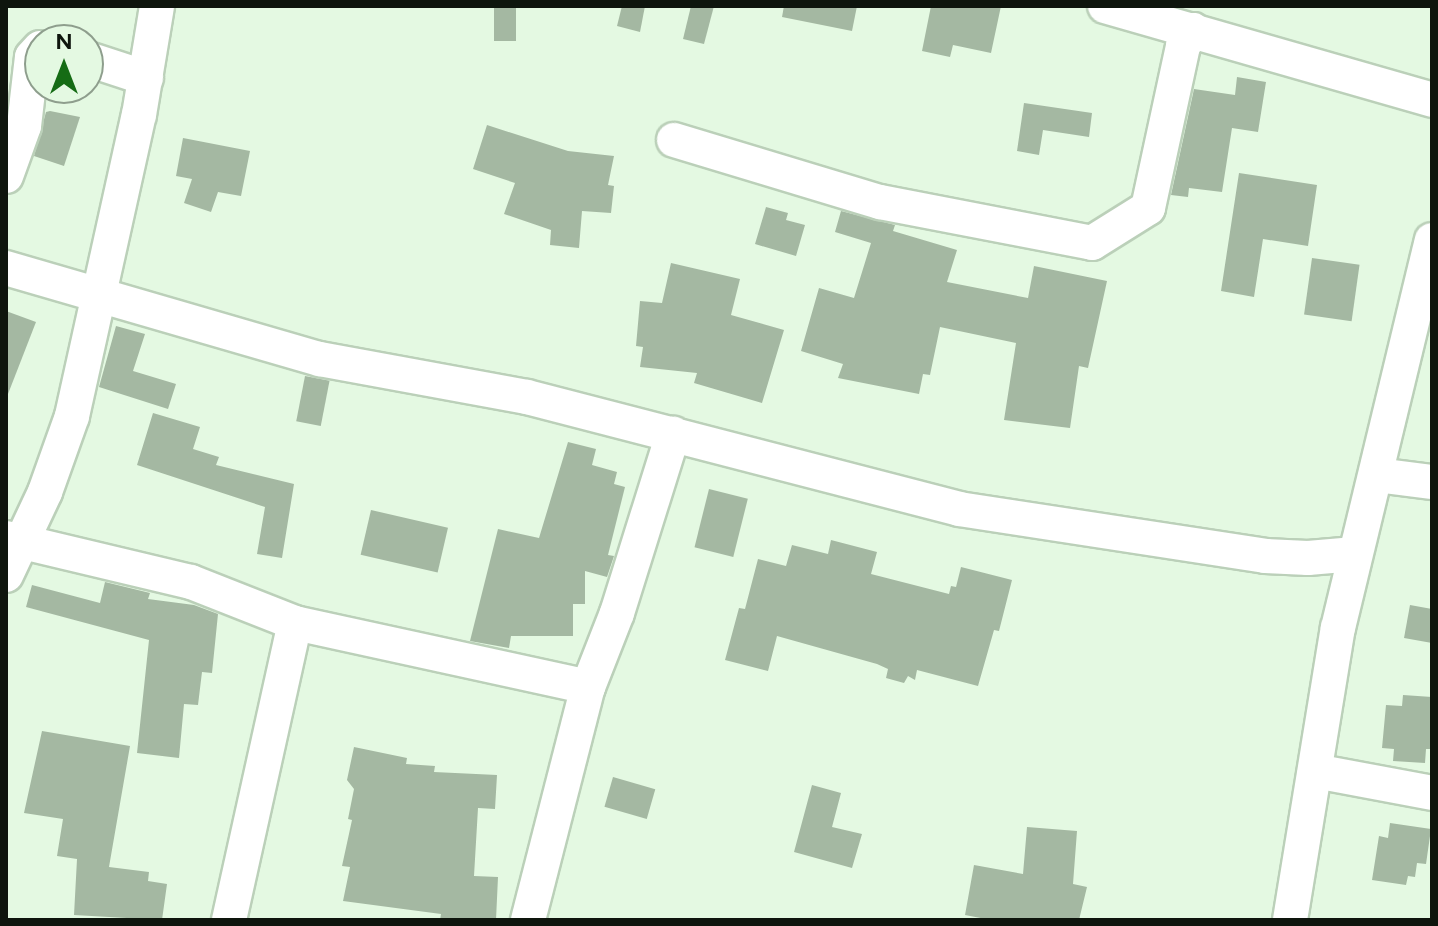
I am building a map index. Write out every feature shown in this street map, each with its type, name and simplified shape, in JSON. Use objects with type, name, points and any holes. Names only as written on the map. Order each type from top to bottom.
[{"type":"street","points":[[6,575],[14,540],[65,438],[101,293],[146,78],[157,6]]},
{"type":"street","points":[[1105,6],[1432,100]]},
{"type":"street","points":[[674,140],[880,202],[1092,243],[1148,208],[1183,46],[1193,30]]},
{"type":"street","points":[[104,64],[146,78]]},
{"type":"street","points":[[6,176],[24,126],[27,104]]},
{"type":"street","points":[[1290,920],[1338,628],[1432,240]]},
{"type":"street","points":[[6,268],[101,293],[190,323],[320,359],[527,397],[959,509],[1265,556],[1308,558],[1355,554]]},
{"type":"street","points":[[528,920],[588,687],[617,613],[673,434]]},
{"type":"street","points":[[1377,475],[1432,482]]},
{"type":"street","points":[[14,540],[191,582],[295,623],[588,687]]},
{"type":"street","points":[[229,920],[264,746],[295,623]]},
{"type":"street","points":[[1315,771],[1432,793]]},
{"type":"building","points":[[494,6],[516,6],[516,41],[494,41]]},
{"type":"building","points":[[622,6],[645,6],[640,32],[617,26]]},
{"type":"building","points":[[691,6],[714,6],[704,44],[683,39]]},
{"type":"building","points":[[784,6],[857,6],[852,31],[782,17]]},
{"type":"building","points":[[931,6],[1001,6],[991,53],[953,45],[950,57],[922,51]]},
{"type":"building","points":[[1237,77],[1266,82],[1258,132],[1232,128],[1222,192],[1189,188],[1188,197],[1171,195],[1194,89],[1235,95]]},
{"type":"building","points":[[1024,103],[1092,113],[1089,137],[1043,130],[1039,155],[1017,151]]},
{"type":"building","points":[[46,112],[80,117],[64,166],[34,156]]},
{"type":"building","points":[[487,125],[568,151],[614,156],[608,185],[614,186],[611,213],[582,211],[579,248],[550,245],[551,230],[504,214],[515,183],[473,169]]},
{"type":"building","points":[[183,138],[250,151],[241,196],[218,192],[211,212],[184,203],[192,179],[176,176]]},
{"type":"building","points":[[1239,173],[1317,185],[1308,246],[1263,239],[1254,297],[1221,291]]},
{"type":"building","points":[[766,207],[788,213],[786,220],[805,225],[796,256],[755,244]]},
{"type":"building","points":[[841,211],[895,225],[893,231],[957,250],[947,282],[1028,298],[1034,266],[1107,281],[1088,368],[1079,366],[1070,428],[1004,420],[1016,343],[940,327],[930,375],[923,374],[919,394],[838,378],[843,364],[801,351],[819,288],[854,298],[871,243],[835,232]]},
{"type":"building","points":[[1312,258],[1360,265],[1352,321],[1304,314]]},
{"type":"building","points":[[671,263],[740,279],[731,315],[784,330],[762,403],[694,383],[697,373],[640,367],[643,347],[636,346],[640,301],[662,303]]},
{"type":"building","points":[[6,311],[36,322],[8,394],[6,394]]},
{"type":"building","points":[[116,326],[145,334],[133,371],[176,384],[168,409],[99,387]]},
{"type":"building","points":[[305,376],[330,381],[321,426],[296,421]]},
{"type":"building","points":[[153,413],[200,427],[193,449],[219,457],[216,465],[294,484],[282,558],[257,554],[265,507],[137,465]]},
{"type":"building","points":[[568,442],[596,449],[592,465],[617,472],[614,484],[625,487],[608,555],[614,556],[607,577],[585,571],[585,604],[573,604],[573,636],[511,636],[509,648],[470,641],[498,529],[539,538]]},
{"type":"building","points":[[709,489],[748,499],[733,557],[694,547]]},
{"type":"building","points":[[371,510],[448,528],[438,573],[361,555]]},
{"type":"building","points":[[831,540],[877,552],[871,574],[949,594],[951,586],[956,587],[961,567],[1012,580],[999,631],[994,630],[978,686],[917,670],[915,680],[908,676],[904,683],[886,678],[888,669],[877,664],[777,636],[768,671],[725,660],[739,608],[745,609],[758,559],[786,566],[792,545],[828,554]]},
{"type":"building","points":[[105,582],[150,593],[148,599],[194,605],[218,614],[212,673],[202,672],[198,705],[184,704],[179,758],[137,753],[149,640],[26,607],[32,585],[100,603]]},
{"type":"building","points":[[1410,605],[1432,609],[1432,643],[1404,638]]},
{"type":"building","points":[[1403,695],[1432,697],[1432,749],[1426,749],[1425,763],[1393,761],[1394,749],[1382,748],[1386,705],[1402,706]]},
{"type":"building","points":[[42,731],[130,746],[109,867],[149,872],[148,881],[167,884],[162,920],[74,915],[77,859],[57,856],[63,819],[24,813]]},
{"type":"building","points":[[354,747],[407,758],[406,764],[435,766],[434,772],[497,775],[495,809],[478,808],[474,876],[498,877],[496,920],[440,920],[441,914],[343,901],[350,867],[342,866],[352,820],[348,819],[354,789],[347,780]]},
{"type":"building","points":[[613,777],[655,789],[647,819],[604,807]]},
{"type":"building","points":[[812,785],[841,793],[832,827],[862,834],[852,868],[794,852]]},
{"type":"building","points":[[1390,823],[1431,829],[1426,864],[1417,863],[1415,877],[1408,876],[1406,885],[1372,880],[1379,836],[1388,838]]},
{"type":"building","points":[[1027,827],[1077,831],[1073,884],[1087,887],[1079,920],[991,920],[965,915],[974,865],[1023,874]]}]
